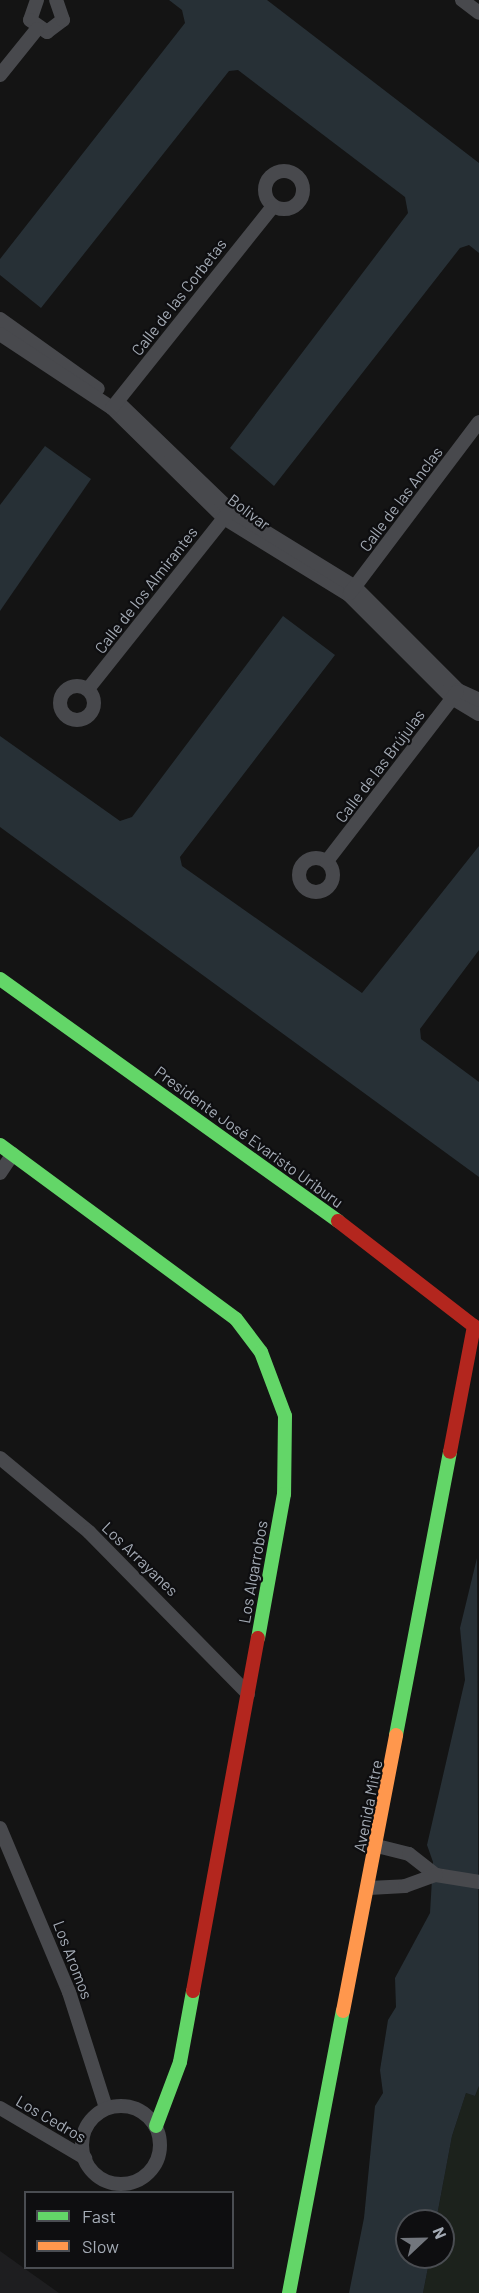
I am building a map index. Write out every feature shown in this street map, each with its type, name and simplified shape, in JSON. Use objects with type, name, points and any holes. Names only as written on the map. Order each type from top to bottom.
[{"type":"street","points":[[37,0],[29,13],[37,29],[47,32],[61,25],[63,9],[56,0]]},
{"type":"street","points":[[462,0],[479,13]]},
{"type":"street","points":[[0,75],[37,29]]},
{"type":"street","name":"Calle de las Corbetas","points":[[115,405],[273,206]]},
{"type":"street","name":"Bolivar","points":[[0,320],[115,405],[227,514],[352,591],[455,694],[479,714]]},
{"type":"street","name":"Bolivar","points":[[0,334],[115,405]]},
{"type":"street","name":"Calle de las Anclas","points":[[352,591],[479,422]]},
{"type":"street","name":"Calle de los Almirantes","points":[[88,689],[227,514]]},
{"type":"street","name":"Bolivar","points":[[455,694],[479,700]]},
{"type":"street","name":"Calle de las Brújulas","points":[[327,861],[455,694]]},
{"type":"street","name":"Presidente José Evaristo Uriburu","points":[[0,979],[418,1278],[474,1326]]},
{"type":"street","name":"Los Algarrobos","points":[[0,1145],[236,1319],[274,1381],[285,1416],[287,1472],[248,1694],[180,2062],[156,2126]]},
{"type":"street","points":[[0,1173],[14,1154]]},
{"type":"street","name":"Avenida Mitre","points":[[290,2293],[377,1846],[474,1326]]},
{"type":"street","name":"Los Arrayanes","points":[[0,1458],[89,1532],[248,1694]]},
{"type":"street","name":"Los Aromos","points":[[0,1828],[69,1992],[106,2108]]},
{"type":"street","points":[[377,1846],[409,1854],[440,1876]]},
{"type":"street","points":[[369,1888],[405,1886],[440,1876],[479,1882]]},
{"type":"street","name":"Los Cedros","points":[[0,2108],[85,2158],[112,2183],[138,2181],[160,2151],[156,2126]]},
{"type":"street","points":[[106,2108],[140,2110],[156,2126]]},
{"type":"street","name":"Los Cedros","points":[[85,2158],[88,2124],[106,2108]]},
{"type":"shaded area","points":[[169,0],[267,0],[479,163],[479,253],[469,245],[460,248],[274,486],[230,448],[408,213],[405,197],[238,70],[229,71],[41,308],[0,275],[0,259],[185,23],[182,10]]},
{"type":"shaded area","points":[[45,446],[91,479],[0,611],[0,505]]},
{"type":"shaded area","points":[[283,616],[335,655],[180,857],[182,866],[362,993],[479,846],[479,950],[420,1029],[421,1039],[479,1082],[479,1177],[0,827],[0,736],[120,821],[132,817]]},
{"type":"shaded area","points":[[477,1558],[479,2086],[475,2096],[466,2093],[452,2136],[438,2209],[395,2209],[395,2269],[428,2269],[423,2293],[349,2293],[364,2218],[375,2106],[383,2093],[380,2070],[388,2020],[396,2007],[395,1978],[430,1913],[433,1862],[427,1845],[465,1680],[460,1628]]},
{"type":"shaded area","points":[[479,2086],[479,2293],[423,2293],[428,2269],[455,2269],[455,2209],[438,2209],[452,2136],[466,2093],[475,2096]]},
{"type":"shaded area","points":[[0,2251],[59,2293],[0,2293]]},
{"type":"traffic: fast","points":[[0,979],[338,1221]]},
{"type":"traffic: fast","points":[[0,1145],[236,1319],[261,1352],[285,1416],[284,1494],[258,1638]]},
{"type":"traffic: fast","points":[[396,1735],[450,1452]]},
{"type":"traffic: fast","points":[[156,2126],[180,2062],[193,1991]]},
{"type":"traffic: fast","points":[[289,2293],[343,2011]]},
{"type":"traffic: slow","points":[[343,2011],[396,1735]]},
{"type":"traffic: jam","points":[[338,1221],[474,1326],[450,1452]]},
{"type":"traffic: jam","points":[[193,1991],[258,1638]]}]
